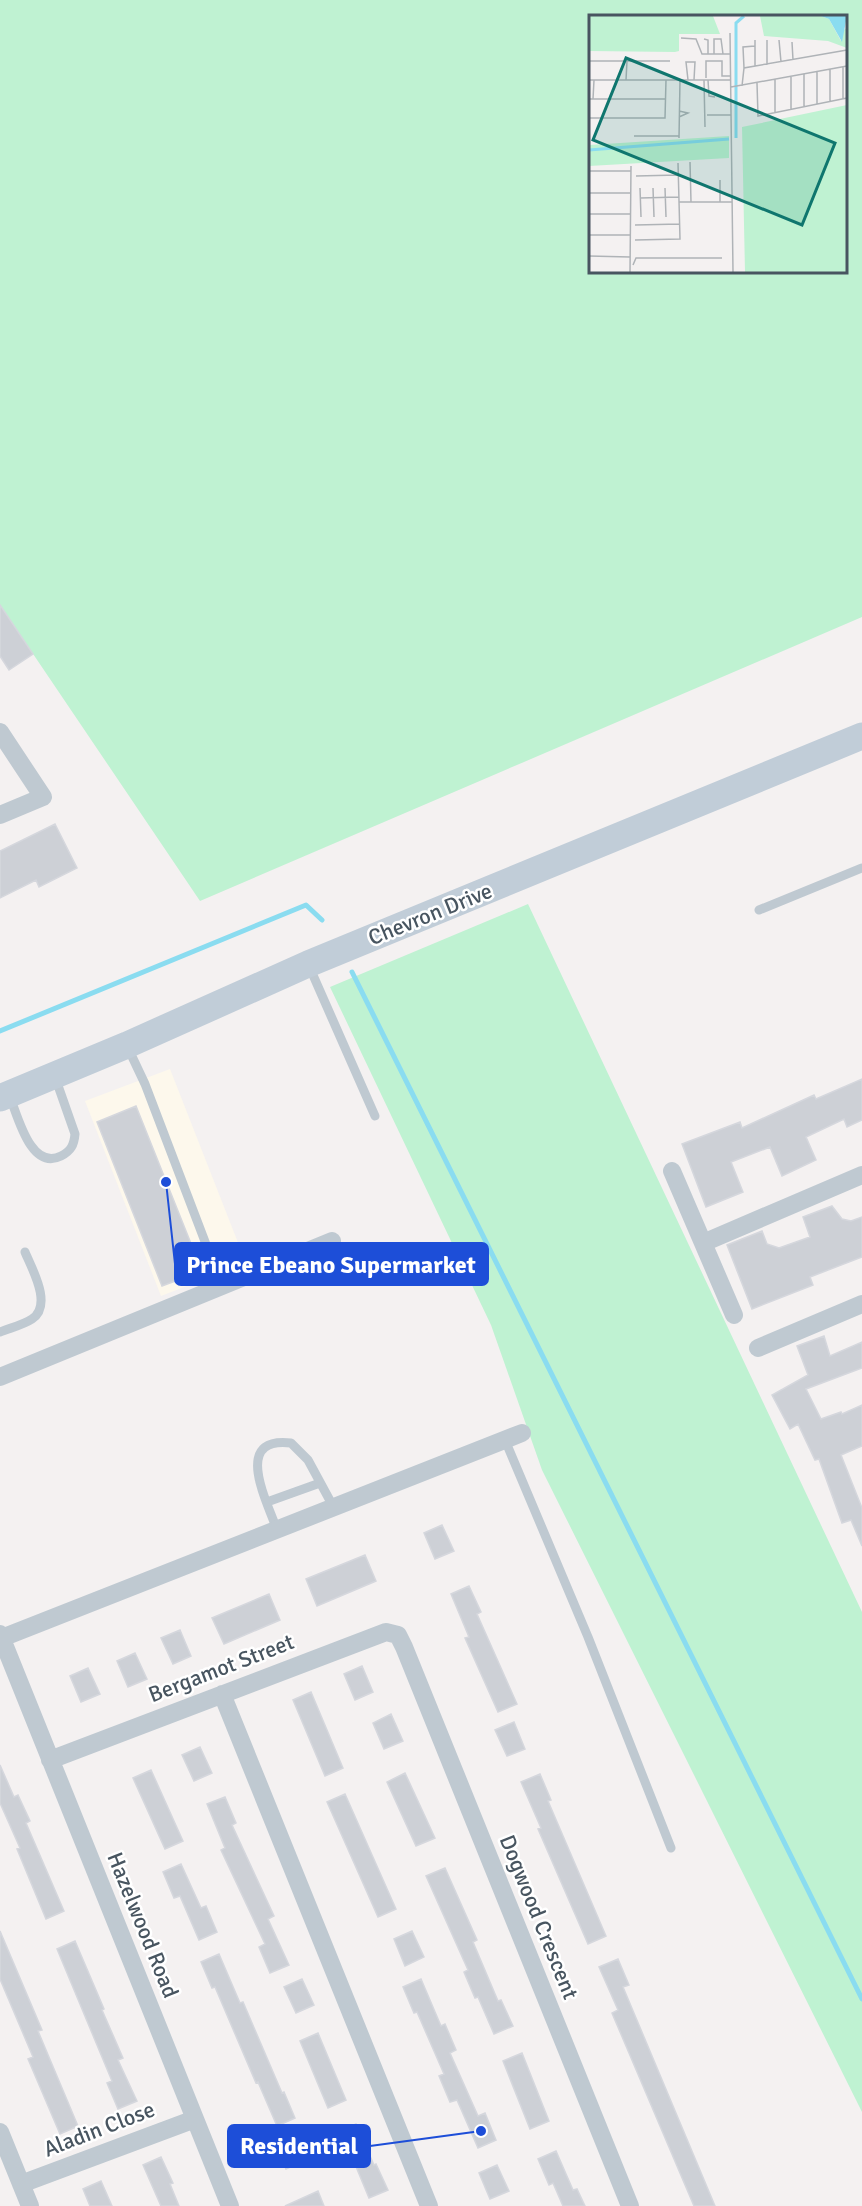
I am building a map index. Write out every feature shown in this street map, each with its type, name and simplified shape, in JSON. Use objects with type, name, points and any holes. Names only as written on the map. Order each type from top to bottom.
[{"type":"main road","name":"Chevron Drive","points":[[4,1096],[127,1045],[308,964],[862,736]]},
{"type":"street","points":[[0,732],[43,797],[0,815]]},
{"type":"street","points":[[672,1171],[734,1315]]},
{"type":"street","points":[[702,1243],[862,1175]]},
{"type":"street","points":[[0,1377],[332,1241]]},
{"type":"street","points":[[758,1348],[862,1304]]},
{"type":"street","points":[[1,1636],[334,1508],[513,1436]]},
{"type":"street","name":"Bergamot Street","points":[[50,1760],[386,1632],[398,1635],[404,1647]]},
{"type":"street","name":"Hazelwood Road","points":[[1,1636],[230,2206]]},
{"type":"street","name":"Dogwood Crescent","points":[[404,1647],[630,2206]]},
{"type":"street","points":[[222,1694],[429,2206]]},
{"type":"street","name":"Aladin Close","points":[[21,2184],[195,2119]]},
{"type":"street","points":[[0,2132],[30,2206]]},
{"type":"lane","points":[[759,910],[862,868]]},
{"type":"lane","points":[[308,964],[375,1116]]},
{"type":"lane","points":[[127,1045],[145,1084],[212,1260]]},
{"type":"lane","points":[[4,1096],[32,1148],[41,1157],[54,1160],[69,1152],[74,1143],[75,1134],[54,1075]]},
{"type":"lane","points":[[0,1332],[32,1319],[40,1311],[41,1301],[37,1281],[25,1252]]},
{"type":"lane","points":[[513,1436],[588,1637],[671,1848]]},
{"type":"lane","points":[[277,1530],[261,1488],[257,1462],[258,1454],[265,1446],[280,1441],[291,1443],[308,1460],[334,1508]]},
{"type":"lane","points":[[267,1502],[320,1483]]},
{"type":"shaded area","points":[[170,1069],[246,1263],[161,1296],[85,1101]]},
{"type":"green space","points":[[0,0],[862,0],[862,617],[200,901],[0,605]]},
{"type":"green space","points":[[528,904],[862,1612],[862,2112],[542,1470],[491,1325],[330,987]]},
{"type":"building","points":[[0,605],[33,654],[9,670],[0,656]]},
{"type":"building","points":[[55,824],[77,868],[39,887],[36,880],[0,898],[0,851]]},
{"type":"building","points":[[862,1079],[862,1120],[847,1127],[844,1119],[806,1137],[816,1160],[782,1176],[770,1147],[731,1162],[743,1192],[706,1207],[682,1144],[740,1122],[742,1128],[814,1095],[816,1099]]},
{"type":"building","points":[[136,1106],[202,1271],[162,1286],[97,1122]]},
{"type":"building","points":[[832,1206],[842,1219],[851,1221],[862,1217],[862,1257],[810,1277],[813,1285],[752,1309],[727,1245],[762,1231],[767,1244],[779,1248],[810,1237],[803,1217]]},
{"type":"building","points":[[824,1336],[830,1356],[862,1342],[862,1368],[806,1389],[821,1419],[841,1412],[842,1414],[862,1405],[862,1446],[841,1455],[862,1508],[862,1546],[851,1520],[842,1523],[819,1459],[815,1460],[798,1424],[790,1429],[772,1395],[808,1375],[797,1346]]},
{"type":"building","points":[[442,1525],[454,1551],[435,1559],[424,1533]]},
{"type":"building","points":[[365,1555],[376,1581],[317,1606],[306,1579]]},
{"type":"building","points":[[469,1586],[481,1612],[477,1614],[517,1704],[498,1712],[465,1638],[469,1637],[451,1594]]},
{"type":"building","points":[[269,1594],[280,1620],[224,1644],[212,1618]]},
{"type":"building","points":[[180,1630],[191,1656],[173,1664],[161,1638]]},
{"type":"building","points":[[135,1653],[147,1679],[128,1687],[117,1661]]},
{"type":"building","points":[[362,1666],[373,1692],[355,1700],[344,1674]]},
{"type":"building","points":[[88,1668],[100,1694],[81,1702],[70,1676]]},
{"type":"building","points":[[311,1692],[343,1768],[325,1776],[293,1700]]},
{"type":"building","points":[[391,1714],[403,1741],[384,1749],[373,1723]]},
{"type":"building","points":[[514,1722],[525,1749],[507,1756],[495,1730]]},
{"type":"building","points":[[200,1747],[212,1773],[194,1781],[182,1755]]},
{"type":"building","points":[[0,1765],[14,1797],[18,1795],[30,1821],[26,1823],[64,1911],[46,1919],[17,1849],[20,1848],[0,1803]]},
{"type":"building","points":[[151,1770],[183,1841],[165,1849],[133,1778]]},
{"type":"building","points":[[405,1773],[435,1838],[416,1846],[387,1782]]},
{"type":"building","points":[[540,1774],[551,1800],[548,1801],[606,1936],[588,1944],[538,1829],[541,1828],[521,1782]]},
{"type":"building","points":[[345,1794],[396,1909],[378,1917],[327,1802]]},
{"type":"building","points":[[225,1797],[236,1823],[232,1825],[274,1916],[268,1919],[289,1965],[270,1973],[259,1947],[265,1944],[221,1850],[225,1848],[207,1804]]},
{"type":"building","points":[[181,1864],[201,1908],[206,1906],[217,1932],[199,1940],[180,1896],[174,1898],[163,1872]]},
{"type":"building","points":[[445,1868],[477,1940],[473,1942],[498,2001],[501,2000],[513,2026],[494,2034],[478,1997],[475,1998],[464,1972],[468,1970],[426,1876]]},
{"type":"building","points":[[0,1931],[42,2030],[38,2031],[78,2126],[60,2134],[28,2059],[33,2057],[0,1979]]},
{"type":"building","points":[[412,1931],[424,1957],[405,1966],[394,1939]]},
{"type":"building","points":[[75,1941],[123,2058],[118,2060],[137,2101],[118,2109],[107,2083],[112,2081],[57,1949]]},
{"type":"building","points":[[219,1954],[295,2118],[277,2126],[215,1987],[212,1988],[201,1962]]},
{"type":"building","points":[[618,1959],[629,1985],[623,1987],[715,2206],[694,2206],[612,2013],[618,2010],[599,1967]]},
{"type":"building","points":[[302,1979],[314,2005],[296,2013],[284,1987]]},
{"type":"building","points":[[421,1979],[441,2026],[445,2024],[456,2050],[450,2053],[478,2116],[485,2113],[496,2140],[478,2148],[457,2100],[450,2102],[439,2076],[444,2074],[417,2012],[414,2013],[403,1987]]},
{"type":"building","points":[[318,2033],[346,2100],[328,2108],[300,2041]]},
{"type":"building","points":[[522,2053],[549,2121],[530,2129],[503,2061]]},
{"type":"building","points":[[356,2124],[388,2190],[369,2198],[352,2157],[349,2158],[338,2132]]},
{"type":"building","points":[[293,2135],[304,2161],[286,2169],[274,2143]]},
{"type":"building","points":[[556,2151],[573,2190],[577,2189],[585,2206],[563,2206],[553,2183],[549,2185],[538,2159]]},
{"type":"building","points":[[161,2157],[173,2183],[170,2184],[179,2206],[161,2206],[143,2165]]},
{"type":"building","points":[[497,2165],[509,2191],[490,2199],[479,2173]]},
{"type":"building","points":[[101,2181],[112,2206],[90,2206],[83,2189]]},
{"type":"building","points":[[318,2191],[324,2206],[285,2206]]},
{"type":"waterway","points":[[0,1031],[306,905],[322,920]]},
{"type":"waterway","points":[[352,972],[862,1999]]},
{"type":"place","name":"Prince Ebeano Supermarket","points":[[166,1182]]},
{"type":"place","name":"Residential","points":[[481,2131]]}]
